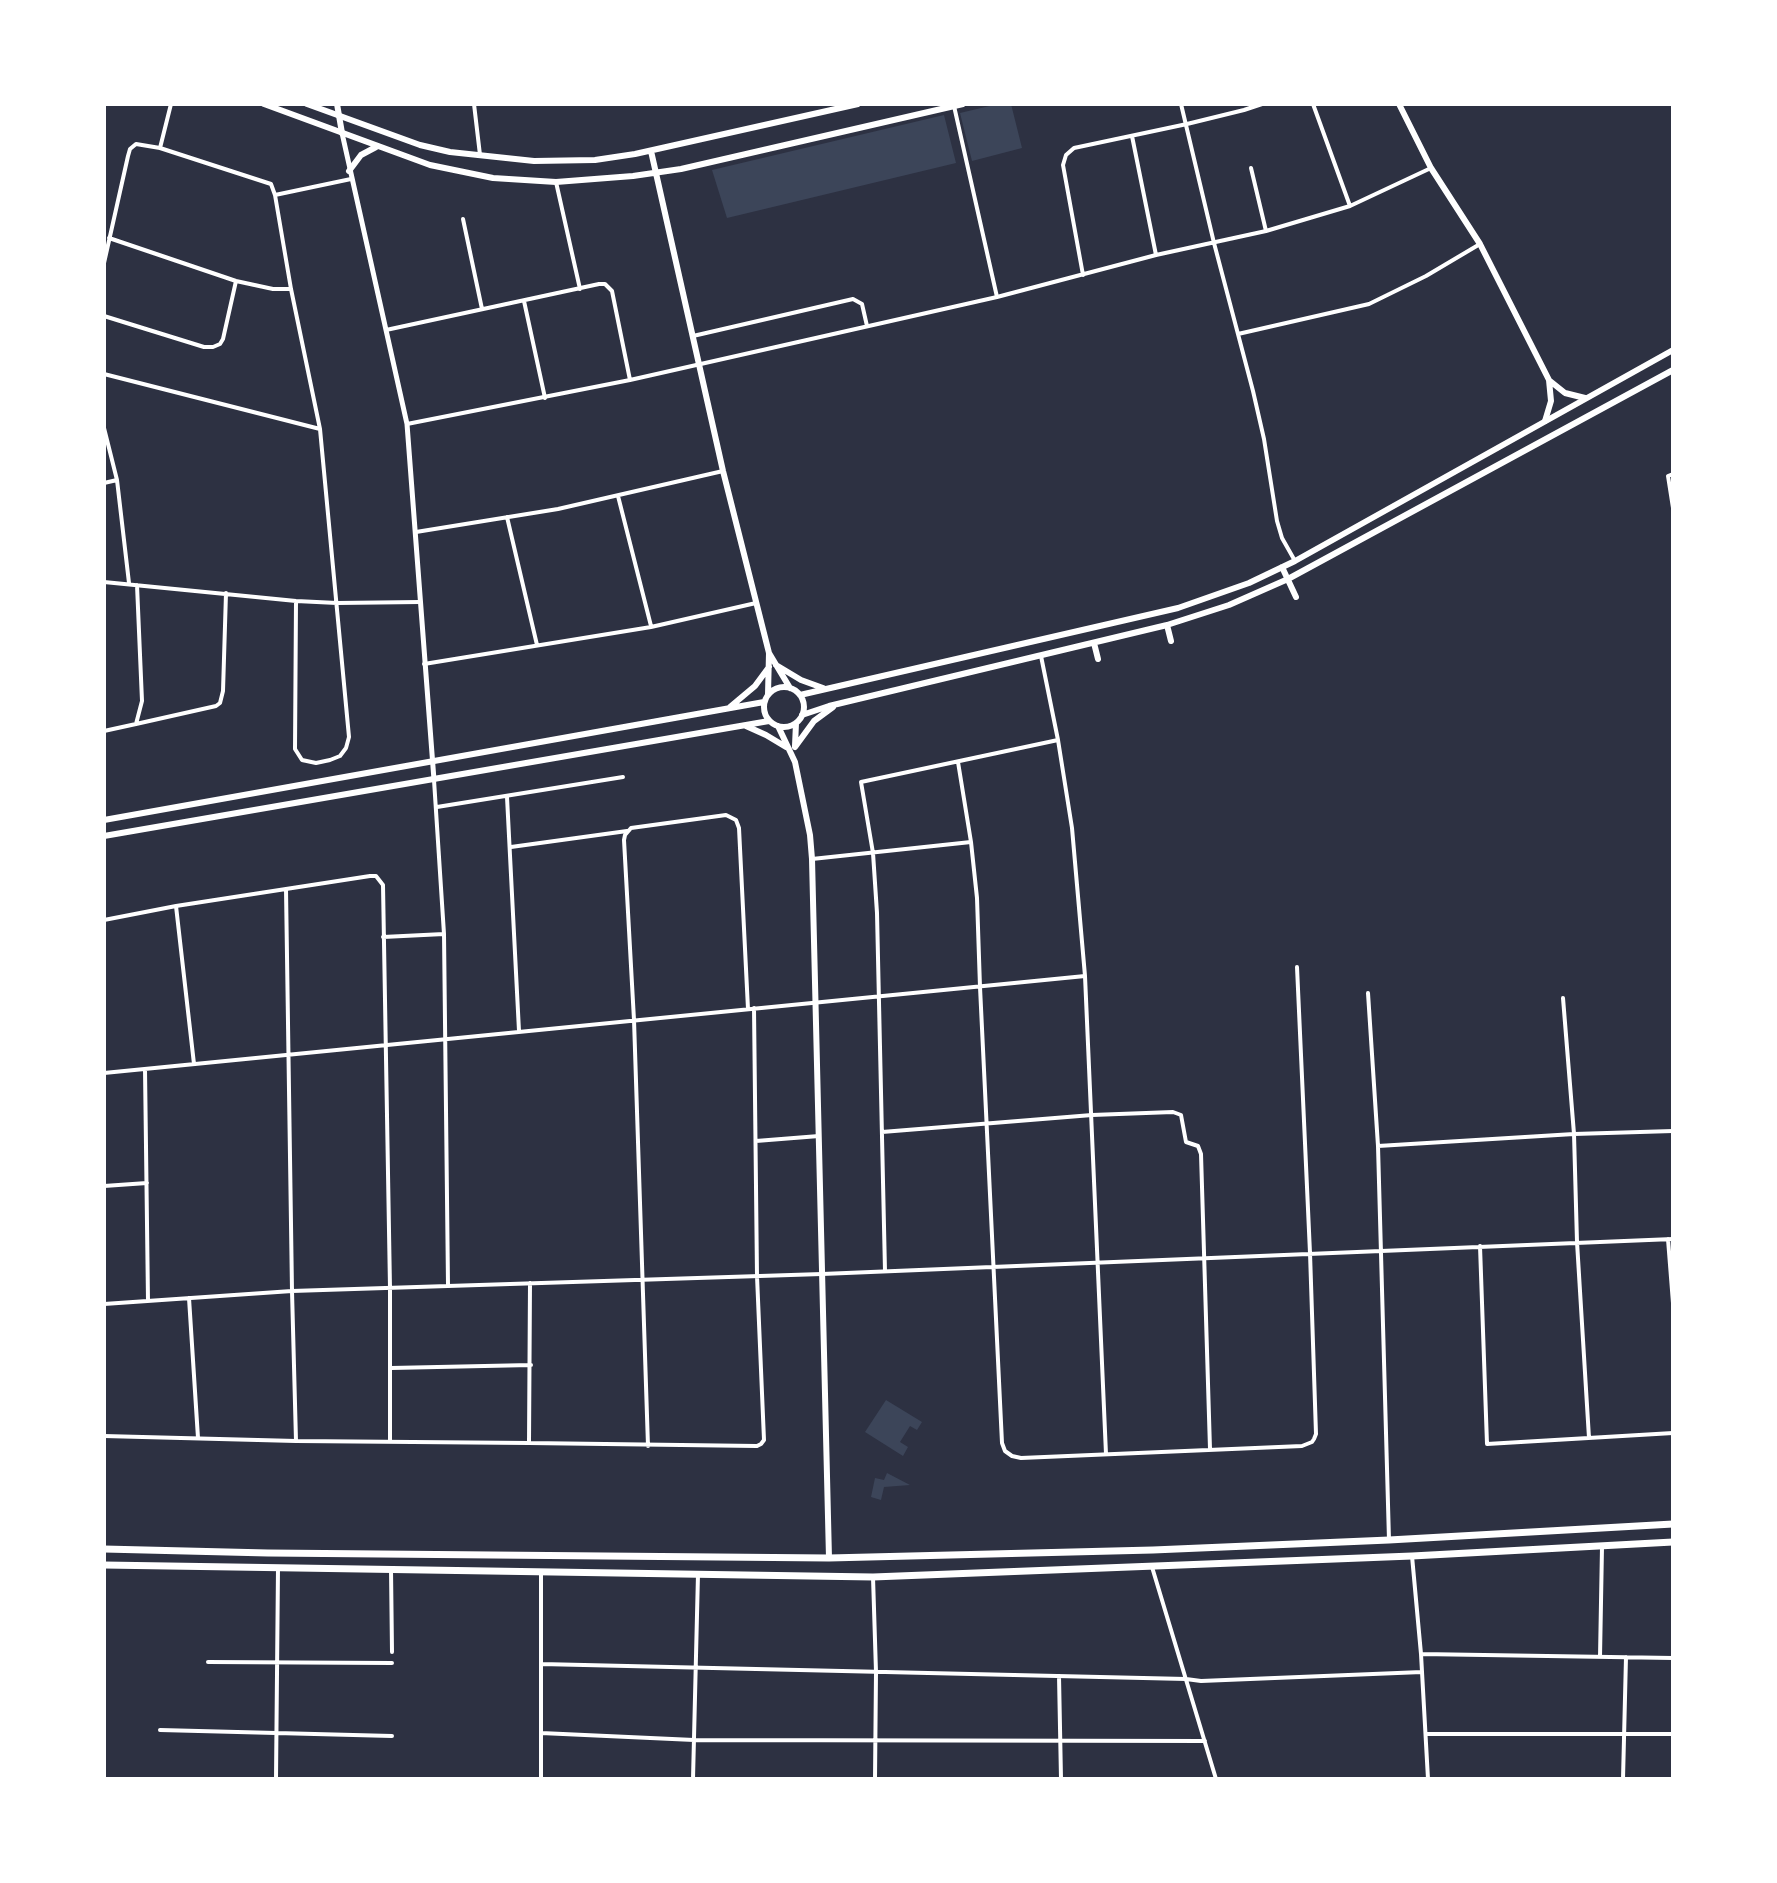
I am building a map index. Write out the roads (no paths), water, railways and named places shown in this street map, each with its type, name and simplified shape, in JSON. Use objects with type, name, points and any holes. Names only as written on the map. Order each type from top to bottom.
[{"type":"highway","points":[[104,1549],[299,1554],[829,1558],[1153,1550],[1673,1524]]},
{"type":"highway","points":[[104,1565],[873,1577],[1412,1556],[1673,1542]]},
{"type":"main road","points":[[264,104],[430,165],[493,178],[556,182],[657,173],[963,104]]},
{"type":"main road","points":[[307,104],[420,145],[450,152],[534,161],[595,160],[651,151],[858,104]]},
{"type":"main road","points":[[337,104],[342,133]]},
{"type":"main road","points":[[1399,104],[1431,168],[1480,244],[1549,380],[1551,401],[1545,421]]},
{"type":"main road","points":[[349,171],[361,155],[378,146]]},
{"type":"main road","points":[[651,151],[723,471],[769,653],[773,666],[790,688],[800,695],[804,704],[802,715],[796,723],[792,748]]},
{"type":"main road","points":[[800,695],[1178,608],[1239,587],[1295,561],[1673,350]]},
{"type":"main road","points":[[802,715],[840,703],[1167,625],[1229,605],[1288,579],[1673,370]]},
{"type":"main road","points":[[1549,380],[1565,393],[1585,398]]},
{"type":"main road","points":[[1494,451],[1501,463]]},
{"type":"main road","points":[[1282,567],[1296,597]]},
{"type":"main road","points":[[1167,625],[1171,641]]},
{"type":"main road","points":[[1094,643],[1098,659]]},
{"type":"main road","points":[[773,666],[827,689]]},
{"type":"main road","points":[[773,666],[764,702],[765,715],[778,726],[796,723]]},
{"type":"main road","points":[[728,708],[747,694],[773,666]]},
{"type":"main road","points":[[768,694],[778,687],[790,688]]},
{"type":"main road","points":[[104,820],[764,702]]},
{"type":"main road","points":[[792,748],[814,721],[840,703]]},
{"type":"main road","points":[[104,836],[769,721]]},
{"type":"main road","points":[[742,725],[792,748]]},
{"type":"main road","points":[[778,726],[792,748],[812,859],[829,1558]]},
{"type":"street","points":[[160,148],[171,104]]},
{"type":"street","points":[[474,104],[480,155]]},
{"type":"street","points":[[1181,104],[1264,439],[1277,521],[1282,538],[1295,561]]},
{"type":"street","points":[[1083,275],[1063,165],[1066,155],[1074,148],[1262,104]]},
{"type":"street","points":[[1313,104],[1350,206]]},
{"type":"street","points":[[954,106],[997,297]]},
{"type":"street","points":[[342,133],[407,424],[444,934],[448,1286]]},
{"type":"street","points":[[1132,136],[1156,255]]},
{"type":"street","points":[[104,263],[130,149],[136,144],[160,148],[271,184],[320,429],[348,743],[335,758],[311,763],[299,757],[295,749],[296,601]]},
{"type":"street","points":[[1251,168],[1266,231]]},
{"type":"street","points":[[407,424],[630,380],[997,297],[1156,255],[1266,231],[1350,206],[1431,168]]},
{"type":"street","points":[[275,195],[351,179]]},
{"type":"street","points":[[556,182],[580,289]]},
{"type":"street","points":[[463,219],[482,309]]},
{"type":"street","points":[[109,238],[236,281],[273,289],[291,289]]},
{"type":"street","points":[[1238,334],[1369,304],[1426,276],[1480,244]]},
{"type":"street","points":[[104,316],[204,347],[213,347],[223,339],[236,281]]},
{"type":"street","points":[[386,330],[602,284],[612,291],[630,380]]},
{"type":"street","points":[[693,336],[853,299],[862,304],[867,326]]},
{"type":"street","points":[[524,301],[545,398]]},
{"type":"street","points":[[104,374],[320,429]]},
{"type":"street","points":[[104,428],[117,480],[129,584]]},
{"type":"street","points":[[416,532],[618,496],[723,471]]},
{"type":"street","points":[[1673,474],[1668,476],[1673,508]]},
{"type":"street","points":[[104,483],[117,480]]},
{"type":"street","points":[[618,496],[651,627]]},
{"type":"street","points":[[507,517],[537,645]]},
{"type":"street","points":[[104,582],[296,601],[420,602]]},
{"type":"street","points":[[136,724],[142,701],[137,585]]},
{"type":"street","points":[[104,731],[220,703],[226,593]]},
{"type":"street","points":[[424,664],[651,627],[758,602]]},
{"type":"street","points":[[1040,656],[1072,828],[1085,976],[1106,1454]]},
{"type":"street","points":[[885,1271],[877,913],[873,853],[861,782],[1058,740]]},
{"type":"street","points":[[958,762],[977,898],[1002,1443],[1005,1451],[1016,1458],[1302,1446],[1314,1439],[1310,1253],[1297,967]]},
{"type":"street","points":[[437,807],[623,777]]},
{"type":"street","points":[[507,797],[519,1031]]},
{"type":"street","points":[[510,847],[726,815],[736,820],[739,828],[748,1009]]},
{"type":"street","points":[[627,831],[624,840],[634,1020],[648,1446]]},
{"type":"street","points":[[812,859],[971,842]]},
{"type":"street","points":[[104,920],[376,876],[383,885],[390,1441]]},
{"type":"street","points":[[286,889],[296,1441]]},
{"type":"street","points":[[176,906],[194,1064]]},
{"type":"street","points":[[383,937],[444,934]]},
{"type":"street","points":[[104,1073],[1085,976]]},
{"type":"street","points":[[1368,993],[1382,1250],[1389,1540]]},
{"type":"street","points":[[1563,998],[1574,1134],[1589,1438]]},
{"type":"street","points":[[104,1436],[648,1446],[761,1444],[764,1440],[757,1276],[754,1008]]},
{"type":"street","points":[[145,1069],[148,1301]]},
{"type":"street","points":[[882,1132],[1092,1115],[1173,1112],[1181,1115],[1186,1142],[1200,1149],[1210,1450]]},
{"type":"street","points":[[1378,1146],[1673,1131]]},
{"type":"street","points":[[756,1141],[819,1136]]},
{"type":"street","points":[[104,1186],[147,1183]]},
{"type":"street","points":[[104,1304],[292,1291],[822,1274],[1670,1239],[1673,1303]]},
{"type":"street","points":[[1480,1246],[1487,1444],[1673,1433]]},
{"type":"street","points":[[529,1443],[530,1283]]},
{"type":"street","points":[[189,1298],[198,1438]]},
{"type":"street","points":[[391,1368],[531,1365]]},
{"type":"street","points":[[1600,1657],[1602,1545]]},
{"type":"street","points":[[1412,1556],[1428,1779]]},
{"type":"street","points":[[1152,1567],[1216,1779]]},
{"type":"street","points":[[276,1779],[278,1568]]},
{"type":"street","points":[[391,1569],[392,1652]]},
{"type":"street","points":[[541,1572],[541,1779]]},
{"type":"street","points":[[693,1779],[698,1574]]},
{"type":"street","points":[[873,1577],[875,1779]]},
{"type":"street","points":[[1421,1654],[1673,1658]]},
{"type":"street","points":[[1623,1779],[1626,1657]]},
{"type":"street","points":[[208,1662],[392,1663]]},
{"type":"street","points":[[541,1664],[1201,1681],[1422,1672]]},
{"type":"street","points":[[1059,1676],[1061,1779]]},
{"type":"street","points":[[160,1730],[392,1736]]},
{"type":"street","points":[[541,1733],[694,1740],[1205,1741]]},
{"type":"street","points":[[1426,1734],[1673,1734]]}]
